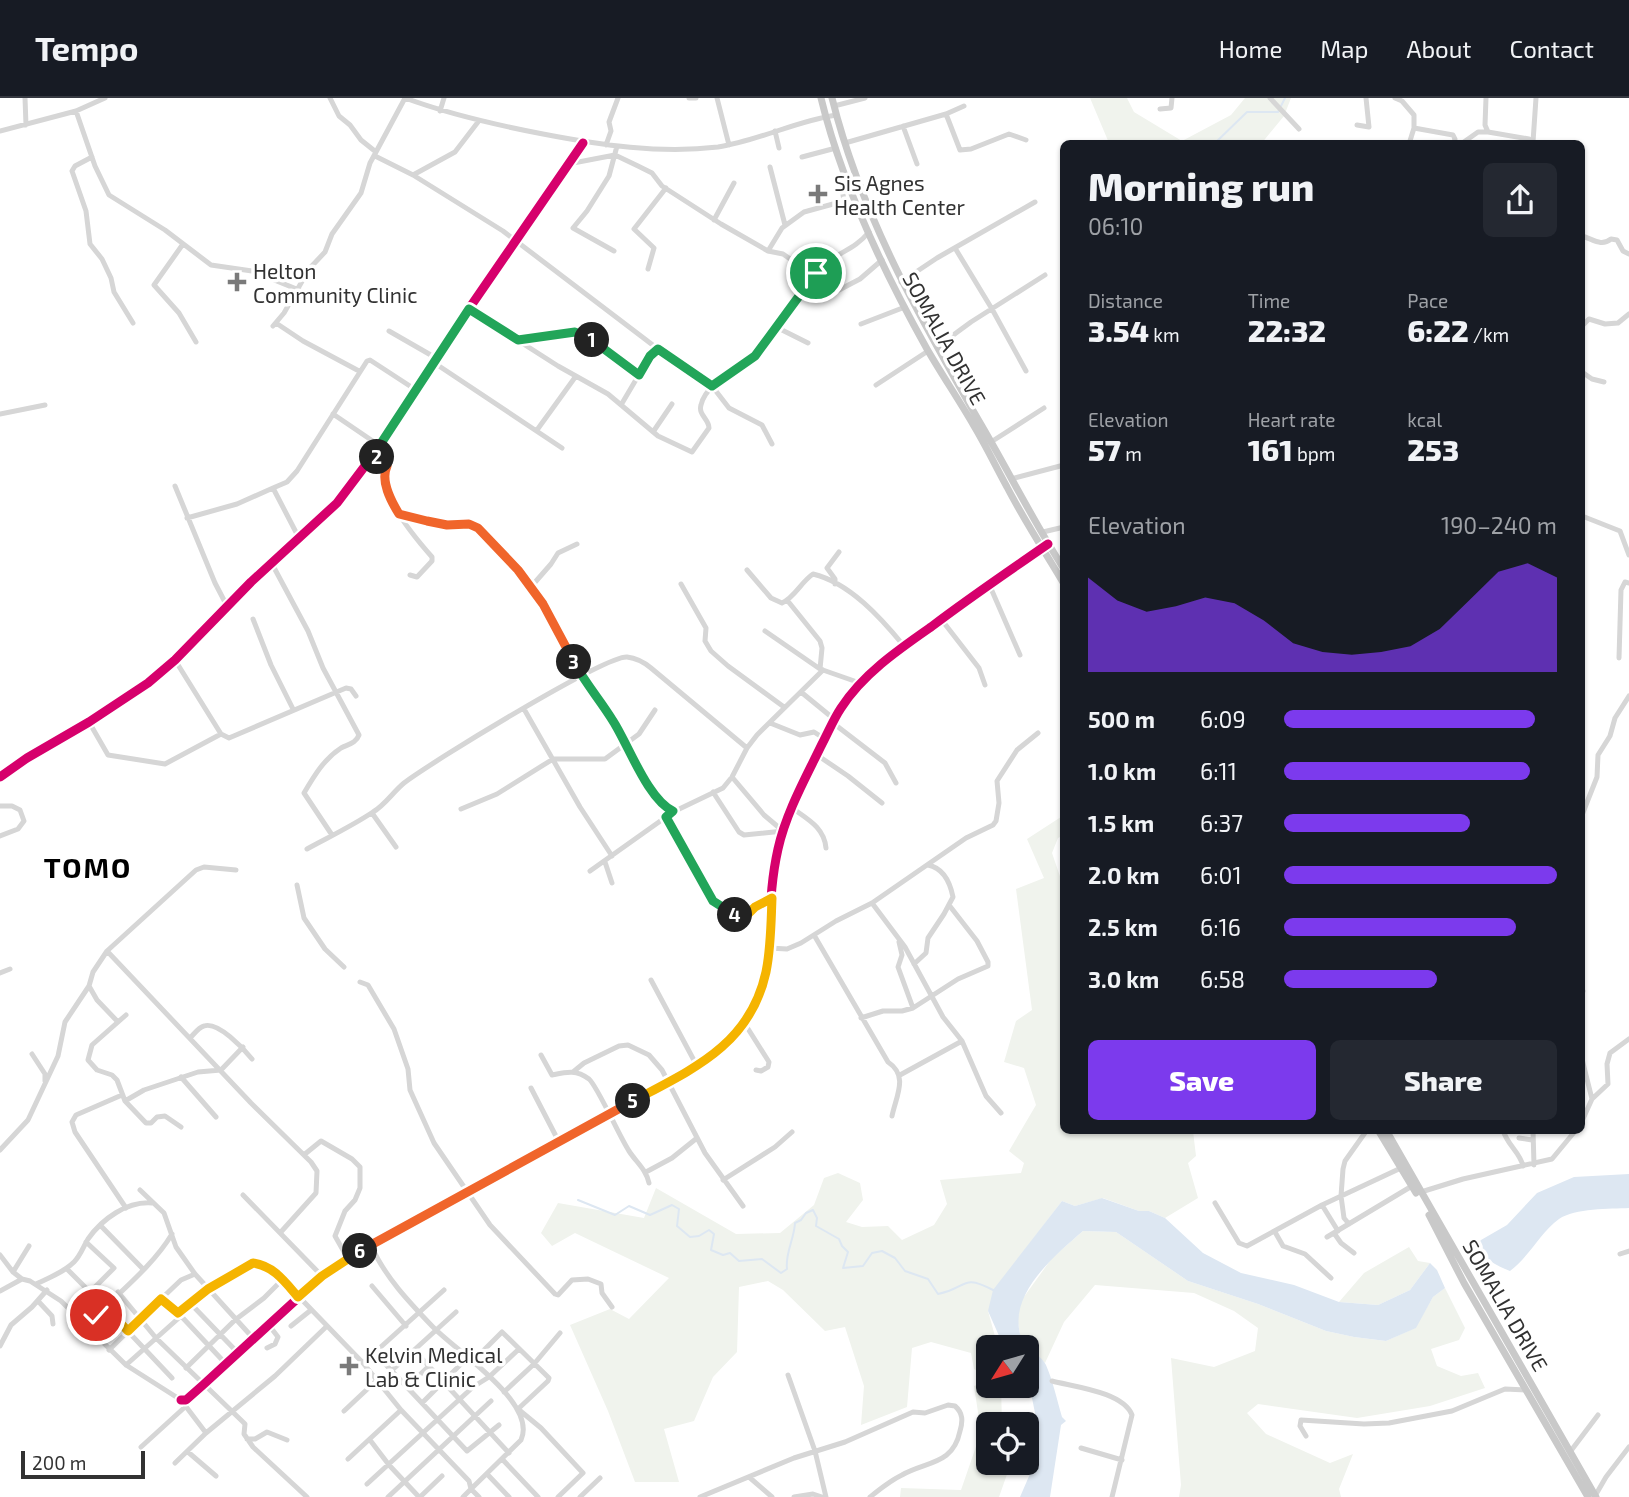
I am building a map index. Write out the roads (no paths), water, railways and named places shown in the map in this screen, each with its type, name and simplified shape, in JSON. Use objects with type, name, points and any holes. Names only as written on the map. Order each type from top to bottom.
[{"type":"main road","name":"SOMALIA DRIVE","points":[[821,98],[849,184],[905,307],[1008,489],[1060,564]]},
{"type":"main road","name":"SOMALIA DRIVE","points":[[833,102],[845,143],[901,282],[1043,532],[1046,546],[1060,576]]},
{"type":"main road","name":"SOMALIA DRIVE","points":[[1380,1134],[1588,1497]]},
{"type":"main road","name":"SOMALIA DRIVE","points":[[1388,1134],[1595,1497]]},
{"type":"street","points":[[25,98],[26,125]]},
{"type":"street","points":[[0,131],[76,111],[105,98]]},
{"type":"street","points":[[330,98],[339,116],[376,154],[515,241],[658,349],[712,386],[729,408],[762,425],[772,444]]},
{"type":"street","points":[[359,371],[274,325],[361,194],[370,163],[405,98],[478,122],[583,143],[654,148],[729,145],[836,115]]},
{"type":"street","points":[[440,111],[444,98]]},
{"type":"street","points":[[606,145],[611,131],[609,122],[618,98]]},
{"type":"street","points":[[689,98],[696,98]]},
{"type":"street","points":[[717,98],[729,145]]},
{"type":"street","points":[[833,102],[864,98]]},
{"type":"street","points":[[1160,109],[1171,108],[1172,98]]},
{"type":"street","points":[[1270,98],[1299,129]]},
{"type":"street","points":[[1357,125],[1369,127],[1366,98]]},
{"type":"street","points":[[1395,98],[1405,100],[1414,115],[1410,140]]},
{"type":"street","points":[[1486,98],[1485,125],[1488,132]]},
{"type":"street","points":[[1533,140],[1536,98]]},
{"type":"street","points":[[845,143],[946,114],[964,106]]},
{"type":"street","points":[[76,111],[109,195],[165,230],[211,265],[252,271],[299,290]]},
{"type":"street","points":[[946,114],[960,150],[971,149],[1009,134],[1026,140]]},
{"type":"street","points":[[413,175],[456,152],[478,122]]},
{"type":"street","points":[[904,125],[917,164]]},
{"type":"street","points":[[1414,128],[1453,135],[1454,140]]},
{"type":"street","points":[[775,131],[779,148]]},
{"type":"street","points":[[1467,140],[1478,132],[1488,132],[1531,140]]},
{"type":"street","points":[[0,777],[131,696],[175,660],[271,562],[337,503],[380,446],[434,360],[583,143]]},
{"type":"street","points":[[614,251],[573,228],[609,176],[617,146]]},
{"type":"street","points":[[802,157],[836,148]]},
{"type":"street","points":[[568,164],[615,155],[652,173],[666,188],[713,220],[768,250],[783,254],[793,261],[797,268],[839,290],[857,281],[882,260]]},
{"type":"street","points":[[92,157],[75,166],[72,172],[86,211],[90,244],[102,259],[114,292],[133,323]]},
{"type":"street","points":[[770,167],[785,225]]},
{"type":"street","points":[[713,220],[734,183]]},
{"type":"street","points":[[768,250],[785,225],[804,212],[842,203],[845,200],[841,194],[842,188],[849,184]]},
{"type":"street","points":[[648,269],[654,248],[634,229],[666,188]]},
{"type":"street","points":[[901,282],[1035,202]]},
{"type":"street","points":[[469,309],[608,394],[668,442],[694,451],[709,428],[709,423],[700,411],[712,386],[755,356],[778,328],[814,275],[826,263],[853,248],[869,232]]},
{"type":"street","points":[[1585,237],[1606,243],[1611,239],[1617,240],[1623,251],[1629,254]]},
{"type":"street","points":[[183,244],[154,285],[179,313],[196,342]]},
{"type":"street","points":[[955,248],[1026,371]]},
{"type":"street","points":[[937,347],[1045,275]]},
{"type":"street","points":[[861,324],[905,307]]},
{"type":"street","points":[[1585,323],[1589,319],[1605,324],[1618,323],[1629,314]]},
{"type":"street","points":[[778,328],[808,343]]},
{"type":"street","points":[[389,331],[562,448]]},
{"type":"street","points":[[518,340],[575,332],[599,343],[639,375]]},
{"type":"street","points":[[621,405],[650,356],[658,349]]},
{"type":"street","points":[[876,385],[928,351]]},
{"type":"street","points":[[187,518],[237,504],[292,478],[359,371],[370,360],[416,390]]},
{"type":"street","points":[[1585,374],[1604,382]]},
{"type":"street","points":[[537,430],[576,376]]},
{"type":"street","points":[[653,432],[672,404]]},
{"type":"street","points":[[0,415],[45,405]]},
{"type":"street","points":[[991,442],[1044,408]]},
{"type":"street","points":[[334,414],[380,446]]},
{"type":"street","points":[[374,454],[387,466],[384,474],[386,485],[399,514],[432,557],[421,575],[410,575]]},
{"type":"street","points":[[1011,479],[1060,466]]},
{"type":"street","points":[[175,486],[227,606]]},
{"type":"street","points":[[273,488],[299,538]]},
{"type":"street","points":[[399,514],[447,525],[469,524],[478,528],[512,564],[558,628],[581,675],[607,712],[654,793],[673,811]]},
{"type":"street","points":[[1585,517],[1620,531],[1629,555]]},
{"type":"street","points":[[1043,532],[1060,528]]},
{"type":"street","points":[[530,588],[558,553],[577,544]]},
{"type":"street","points":[[181,1400],[186,1400],[322,1276],[348,1259],[669,1082],[723,1047],[745,1024],[761,991],[769,948],[776,859],[783,831],[834,721],[860,683],[904,646],[1046,546]]},
{"type":"street","points":[[835,584],[835,579],[827,568],[839,552]]},
{"type":"street","points":[[271,562],[308,631],[323,668],[355,724],[359,738],[325,761],[310,780],[304,793],[332,835]]},
{"type":"street","points":[[747,570],[771,598],[782,603],[813,575],[835,584],[852,594],[870,610],[904,646]]},
{"type":"street","points":[[1619,658],[1620,590],[1625,582],[1629,583]]},
{"type":"street","points":[[681,584],[706,628],[705,641],[711,651],[784,707]]},
{"type":"street","points":[[989,584],[1020,655]]},
{"type":"street","points":[[590,872],[673,811],[723,788],[747,748],[822,669],[820,641],[788,600]]},
{"type":"street","points":[[253,619],[271,665],[293,709]]},
{"type":"street","points":[[941,619],[979,668],[985,685]]},
{"type":"street","points":[[765,631],[822,669],[860,683]]},
{"type":"street","points":[[307,849],[372,813],[402,785],[524,709],[581,675],[626,657],[643,662],[747,748]]},
{"type":"street","points":[[175,660],[222,734],[229,738],[348,688],[356,696]]},
{"type":"street","points":[[801,692],[885,763],[896,783]]},
{"type":"street","points":[[1585,807],[1597,777],[1598,755],[1611,736],[1615,718],[1629,696]]},
{"type":"street","points":[[524,709],[580,807],[612,856]]},
{"type":"street","points":[[461,809],[497,794],[553,759],[602,760],[639,734],[655,710]]},
{"type":"street","points":[[89,722],[108,755],[152,763],[165,764],[222,734]]},
{"type":"street","points":[[771,723],[800,735],[814,732],[825,739]]},
{"type":"street","points":[[769,948],[787,949],[814,935],[872,903],[966,838],[993,825],[999,803],[997,781],[1017,750],[1038,733]]},
{"type":"street","points":[[817,755],[882,803]]},
{"type":"street","points":[[732,777],[764,815],[783,831]]},
{"type":"street","points":[[713,792],[739,832],[744,835],[783,831]]},
{"type":"street","points":[[0,806],[12,806],[20,810],[24,821],[18,829],[0,836]]},
{"type":"street","points":[[792,808],[816,826],[825,839],[826,848]]},
{"type":"street","points":[[372,813],[396,847]]},
{"type":"street","points":[[666,817],[713,901],[739,917],[746,916],[755,907],[772,898]]},
{"type":"street","points":[[605,862],[612,883]]},
{"type":"street","points":[[914,964],[926,953],[928,938],[953,897],[939,869],[928,865]]},
{"type":"street","points":[[0,1150],[28,1120],[58,1056],[65,1022],[89,986],[93,972],[107,951],[195,870],[204,867],[236,870]]},
{"type":"street","points":[[297,885],[304,918],[326,949],[344,967]]},
{"type":"street","points":[[872,903],[897,936],[932,998],[962,1041],[986,1096],[1001,1114]]},
{"type":"street","points":[[861,1018],[883,1011],[913,1008],[958,979],[989,965],[977,940],[949,905]]},
{"type":"street","points":[[814,935],[888,1062],[900,1075],[899,1094],[891,1116]]},
{"type":"street","points":[[897,936],[902,955],[898,967],[913,1008]]},
{"type":"street","points":[[107,951],[261,1113],[305,1154],[317,1171],[316,1193],[280,1233]]},
{"type":"street","points":[[0,973],[10,970]]},
{"type":"street","points":[[651,980],[697,1066]]},
{"type":"street","points":[[360,982],[368,985],[394,1029],[408,1069],[410,1090],[427,1132],[495,1231],[555,1294],[558,1295],[572,1280],[588,1279],[601,1284],[602,1293],[612,1307]]},
{"type":"street","points":[[89,986],[97,1000],[118,1021]]},
{"type":"street","points":[[126,1015],[92,1045],[88,1056],[97,1070],[112,1075],[117,1080],[123,1098],[146,1123],[165,1116],[181,1127]]},
{"type":"street","points":[[745,1024],[769,1062],[765,1069],[755,1070]]},
{"type":"street","points":[[190,1038],[201,1027],[210,1026],[243,1047],[251,1059]]},
{"type":"street","points":[[1585,1114],[1592,1099],[1608,1084],[1607,1064],[1610,1053],[1629,1039]]},
{"type":"street","points":[[900,1075],[962,1041]]},
{"type":"street","points":[[541,1055],[552,1075],[573,1072],[597,1055],[619,1046],[628,1045],[649,1055],[662,1070],[697,1138],[723,1180],[743,1206]]},
{"type":"street","points":[[126,1208],[75,1132],[72,1122],[76,1115],[181,1077],[221,1070],[243,1047]]},
{"type":"street","points":[[32,1054],[45,1074],[45,1081]]},
{"type":"street","points":[[573,1072],[592,1083],[629,1151],[646,1172],[649,1182]]},
{"type":"street","points":[[181,1077],[216,1117]]},
{"type":"street","points":[[1585,1077],[1592,1099]]},
{"type":"street","points":[[531,1088],[559,1142]]},
{"type":"street","points":[[723,1180],[775,1147],[793,1132]]},
{"type":"street","points":[[1349,1224],[1345,1218],[1341,1196],[1345,1161],[1364,1134]]},
{"type":"street","points":[[1504,1134],[1506,1142],[1519,1155],[1523,1166]]},
{"type":"street","points":[[1533,1134],[1534,1165]]},
{"type":"street","points":[[1421,1192],[1463,1179],[1534,1165],[1555,1158],[1573,1134]]},
{"type":"street","points":[[646,1172],[672,1158],[697,1138]]},
{"type":"street","points":[[1519,1138],[1532,1140]]},
{"type":"street","points":[[305,1154],[321,1141],[352,1158],[360,1167],[360,1188],[355,1200],[345,1212],[335,1236],[348,1259]]},
{"type":"street","points":[[520,1152],[524,1160]]},
{"type":"street","points":[[1216,1203],[1243,1246],[1401,1168]]},
{"type":"street","points":[[1327,1237],[1412,1186]]},
{"type":"street","points":[[140,1189],[164,1213],[176,1247],[195,1274],[253,1338]]},
{"type":"street","points":[[243,1195],[322,1276]]},
{"type":"street","points":[[36,1284],[66,1269],[77,1260],[86,1242],[116,1212],[139,1204],[152,1203]]},
{"type":"street","points":[[1322,1205],[1345,1248],[1354,1253]]},
{"type":"street","points":[[101,1226],[143,1269]]},
{"type":"street","points":[[1275,1232],[1283,1246],[1305,1254],[1331,1278]]},
{"type":"street","points":[[86,1326],[164,1247],[172,1234]]},
{"type":"street","points":[[71,1311],[114,1268],[86,1242]]},
{"type":"street","points":[[371,1245],[378,1262],[420,1313],[471,1359],[583,1473],[558,1497]]},
{"type":"street","points":[[13,1272],[29,1246]]},
{"type":"street","points":[[1620,1254],[1629,1251]]},
{"type":"street","points":[[1,1258],[22,1279],[47,1290],[125,1365],[181,1400],[206,1433]]},
{"type":"street","points":[[125,1365],[208,1289],[253,1263],[267,1267],[282,1279],[362,1363],[401,1410],[469,1481],[471,1489],[479,1497]]},
{"type":"street","points":[[66,1269],[90,1292]]},
{"type":"street","points":[[108,1350],[181,1280],[195,1274]]},
{"type":"street","points":[[0,1291],[22,1279]]},
{"type":"street","points":[[186,1368],[282,1279]]},
{"type":"street","points":[[372,1286],[406,1326]]},
{"type":"street","points":[[0,1346],[11,1325],[47,1290]]},
{"type":"street","points":[[362,1363],[444,1290]]},
{"type":"street","points":[[118,1292],[156,1338],[245,1424],[243,1430],[247,1440],[279,1474],[307,1497]]},
{"type":"street","points":[[161,1299],[226,1364]]},
{"type":"street","points":[[38,1301],[52,1316],[53,1324]]},
{"type":"street","points":[[190,1303],[238,1353]]},
{"type":"street","points":[[104,1306],[172,1378]]},
{"type":"street","points":[[291,1326],[310,1310]]},
{"type":"street","points":[[344,1411],[456,1312]]},
{"type":"street","points":[[267,1348],[278,1337],[268,1324]]},
{"type":"street","points":[[175,1463],[206,1433],[275,1376],[327,1326]]},
{"type":"street","points":[[422,1403],[443,1381],[500,1332],[506,1334],[549,1380],[518,1409]]},
{"type":"street","points":[[504,1392],[534,1364],[560,1333]]},
{"type":"street","points":[[368,1484],[519,1349]]},
{"type":"street","points":[[414,1350],[509,1453]]},
{"type":"street","points":[[374,1352],[468,1451],[499,1425]]},
{"type":"street","points":[[407,1387],[429,1366]]},
{"type":"street","points":[[788,1375],[815,1451],[824,1497]]},
{"type":"street","points":[[1052,1381],[1113,1397],[1128,1406],[1132,1415],[1112,1497]]},
{"type":"street","points":[[1306,1436],[1300,1426],[1300,1420],[1389,1423],[1452,1411],[1505,1389],[1526,1390]]},
{"type":"street","points":[[388,1497],[491,1401]]},
{"type":"street","points":[[700,1497],[794,1458],[845,1442],[913,1412],[925,1413],[944,1405],[955,1406],[962,1419],[959,1437],[953,1450],[928,1466],[914,1468],[896,1478],[870,1497]]},
{"type":"street","points":[[141,1447],[185,1407]]},
{"type":"street","points":[[463,1497],[503,1460],[524,1433],[524,1421],[518,1409]]},
{"type":"street","points":[[348,1459],[401,1410]]},
{"type":"street","points":[[1570,1452],[1598,1415]]},
{"type":"street","points":[[247,1440],[267,1432],[287,1440]]},
{"type":"street","points":[[370,1440],[388,1465],[420,1497],[442,1476]]},
{"type":"street","points":[[1595,1497],[1606,1477],[1629,1447]]},
{"type":"street","points":[[1081,1448],[1122,1460]]},
{"type":"street","points":[[188,1452],[216,1476]]},
{"type":"street","points":[[503,1460],[538,1497]]},
{"type":"street","points":[[488,1475],[509,1497]]},
{"type":"street","points":[[749,1477],[772,1497]]},
{"type":"street","points":[[580,1497],[600,1478]]},
{"type":"street","points":[[794,1497],[817,1494],[824,1497]]},
{"type":"waterway","points":[[1218,140],[1247,112],[1278,112],[1285,98]]},
{"type":"waterway","points":[[578,1200],[615,1215],[629,1206],[650,1215],[672,1205],[679,1209],[677,1226],[690,1237],[699,1236],[709,1230],[714,1234],[711,1250],[723,1255],[730,1253],[739,1261],[762,1259],[781,1273],[787,1269],[795,1223],[813,1210],[817,1218],[816,1226],[839,1239],[848,1252],[843,1268],[863,1266],[872,1253],[882,1251],[895,1258],[905,1271],[928,1279],[938,1294],[969,1282],[993,1290]]},
{"type":"place","name":"Sis Agnes Health Center","points":[[818,194]]},
{"type":"place","name":"Helton Community Clinic","points":[[237,282]]},
{"type":"place","name":"Kelvin Medical Lab & Clinic","points":[[349,1366]]},
{"type":"district","name":"TOMO","points":[[88,867]]}]
